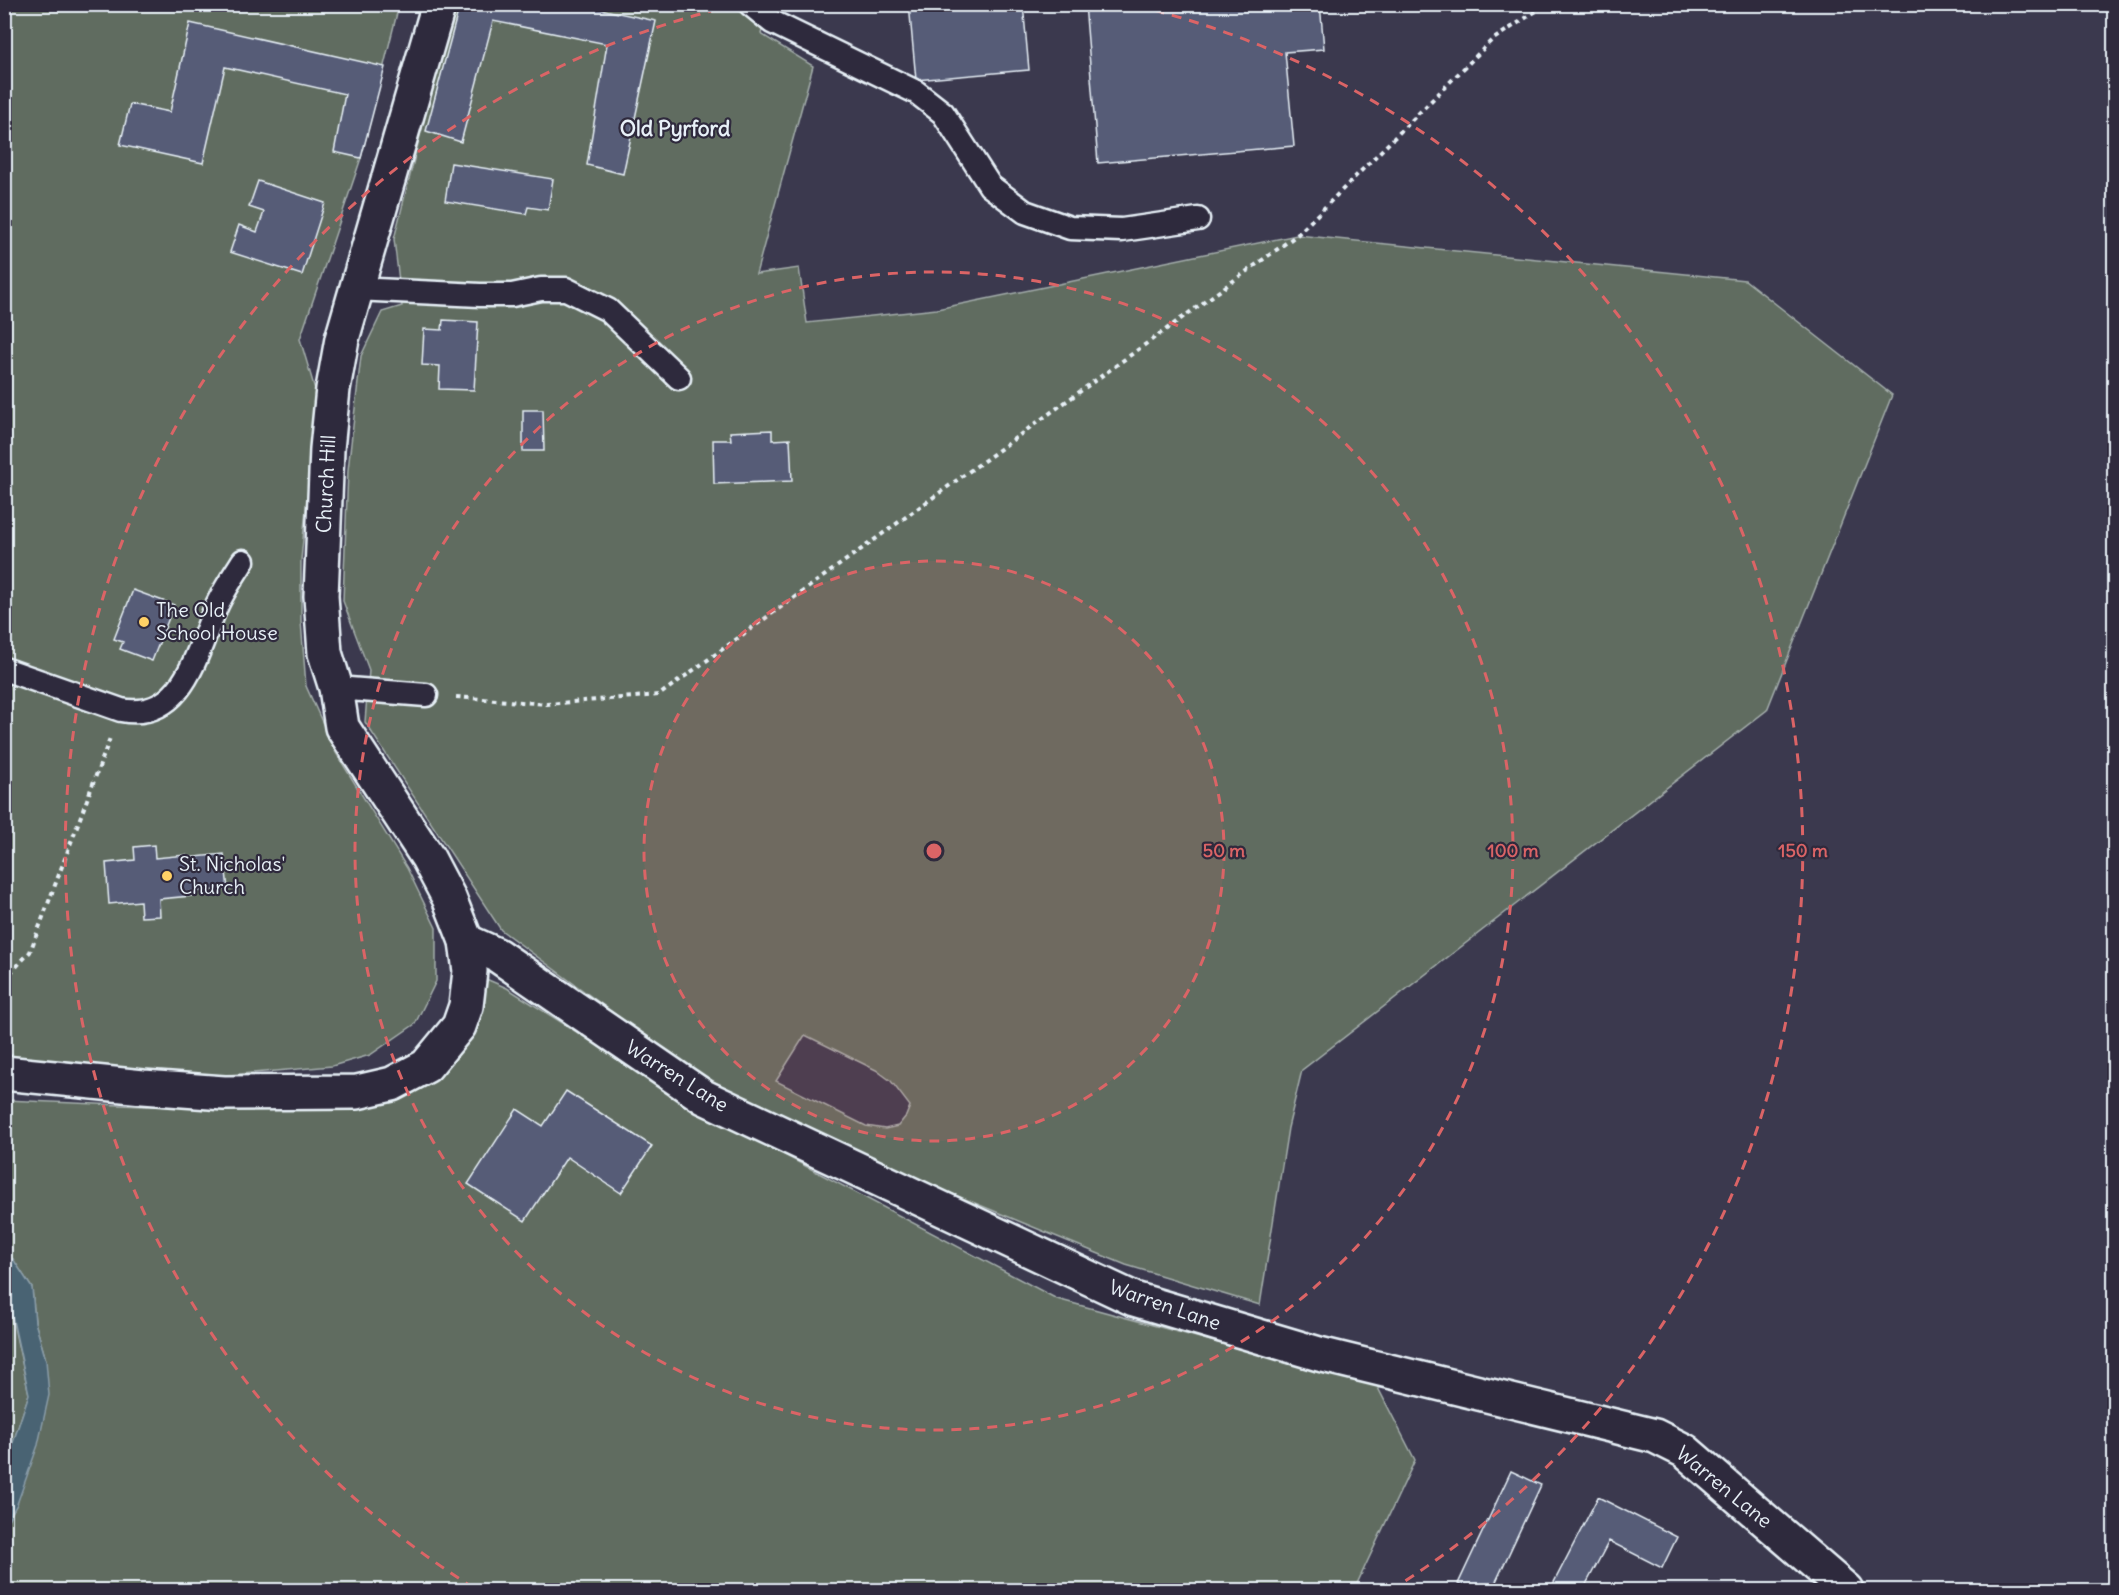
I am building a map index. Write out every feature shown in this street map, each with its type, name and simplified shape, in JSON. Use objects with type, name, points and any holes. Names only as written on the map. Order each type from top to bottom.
[{"type":"main road","name":"Church Hill","points":[[4,1073],[224,1093],[357,1092],[392,1084],[426,1066],[459,1026],[466,1006],[470,971],[466,941],[428,858],[342,727],[336,688],[325,653],[321,596],[327,449],[333,389],[342,339],[439,4]]},
{"type":"main road","name":"Warren Lane","points":[[466,941],[497,955],[704,1097],[1134,1299],[1319,1354],[1655,1436],[1685,1451],[1846,1590]]},
{"type":"lane","points":[[750,4],[772,22],[916,92],[943,113],[990,186],[1026,212],[1070,228],[1122,230],[1198,219]]},
{"type":"lane","points":[[355,290],[480,295],[512,295],[541,289],[566,290],[608,310],[680,378]]},
{"type":"lane","points":[[4,669],[121,710],[134,712],[168,701],[190,672],[218,603],[243,561]]},
{"type":"lane","points":[[336,688],[426,695]]},
{"type":"path","points":[[426,695],[547,704],[659,695],[1297,235],[1492,40],[1546,4]]},
{"type":"path","points":[[4,980],[30,952],[121,710]]},
{"type":"green space","points":[[5,5],[399,5],[361,158],[300,339],[317,396],[301,560],[301,621],[306,686],[336,753],[407,868],[436,928],[436,981],[415,1024],[370,1055],[332,1066],[217,1076],[139,1074],[5,1059]]},
{"type":"green space","points":[[453,5],[769,5],[761,34],[813,66],[756,274],[799,268],[807,323],[937,309],[1297,235],[1745,280],[1892,395],[1767,710],[1302,1070],[1288,1128],[1260,1305],[1126,1265],[899,1172],[692,1071],[501,930],[365,722],[369,670],[343,601],[348,470],[361,356],[382,312],[402,306],[394,239]],"holes":[[[805,1035],[876,1070],[891,1081],[910,1106],[898,1126],[885,1129],[866,1126],[776,1081]]]},
{"type":"green space","points":[[479,976],[507,988],[705,1113],[1057,1299],[1377,1386],[1415,1460],[1354,1590],[5,1590],[4,1525],[17,1504],[46,1360],[35,1322],[32,1288],[13,1259],[5,1256],[5,1100],[143,1106],[362,1104],[429,1072]]},
{"type":"green space","points":[[4,1283],[29,1394],[5,1467],[4,1467]]},
{"type":"water","points":[[5,1256],[13,1259],[32,1288],[35,1322],[46,1360],[49,1395],[38,1445],[17,1504],[5,1525],[5,1467],[29,1394],[5,1283]]},
{"type":"building","points":[[460,4],[577,4],[656,21],[623,174],[587,165],[607,44],[493,21],[461,142],[426,131]]},
{"type":"building","points":[[909,4],[1023,4],[1029,70],[916,80]]},
{"type":"building","points":[[1085,4],[1320,4],[1324,49],[1285,52],[1294,146],[1098,163]]},
{"type":"building","points":[[190,23],[385,67],[361,158],[334,152],[345,94],[225,67],[203,163],[120,145],[130,104],[170,112]]},
{"type":"building","points":[[451,163],[553,179],[548,210],[528,207],[526,214],[445,201]]},
{"type":"building","points":[[258,181],[325,203],[302,275],[230,252],[239,225],[257,232],[264,212],[249,207]]},
{"type":"building","points":[[443,320],[478,322],[474,390],[439,389],[440,366],[422,365],[424,329],[442,330]]},
{"type":"building","points":[[523,410],[543,410],[544,451],[523,451]]},
{"type":"building","points":[[772,430],[772,440],[790,439],[792,481],[714,484],[713,440],[731,440],[730,432]]},
{"type":"building","name":"The Old School House","points":[[133,590],[174,605],[152,661],[120,649],[123,642],[114,639]]},
{"type":"building","name":"St. Nicholas' Church","points":[[154,845],[155,858],[224,854],[228,889],[190,892],[191,896],[159,899],[160,916],[141,917],[140,901],[109,904],[106,863],[135,860],[134,847]]},
{"type":"building","points":[[566,1091],[652,1146],[621,1193],[567,1157],[525,1221],[468,1184],[517,1109],[543,1126]]},
{"type":"building","points":[[1511,1471],[1541,1485],[1492,1590],[1471,1590],[1458,1584]]},
{"type":"building","points":[[1598,1497],[1677,1537],[1662,1568],[1609,1541],[1583,1590],[1550,1590]]},
{"type":"place","name":"The Old School House","points":[[144,622]]},
{"type":"place","name":"St. Nicholas' Church","points":[[167,876]]},
{"type":"district","name":"Old Pyrford","points":[[675,129]]}]
